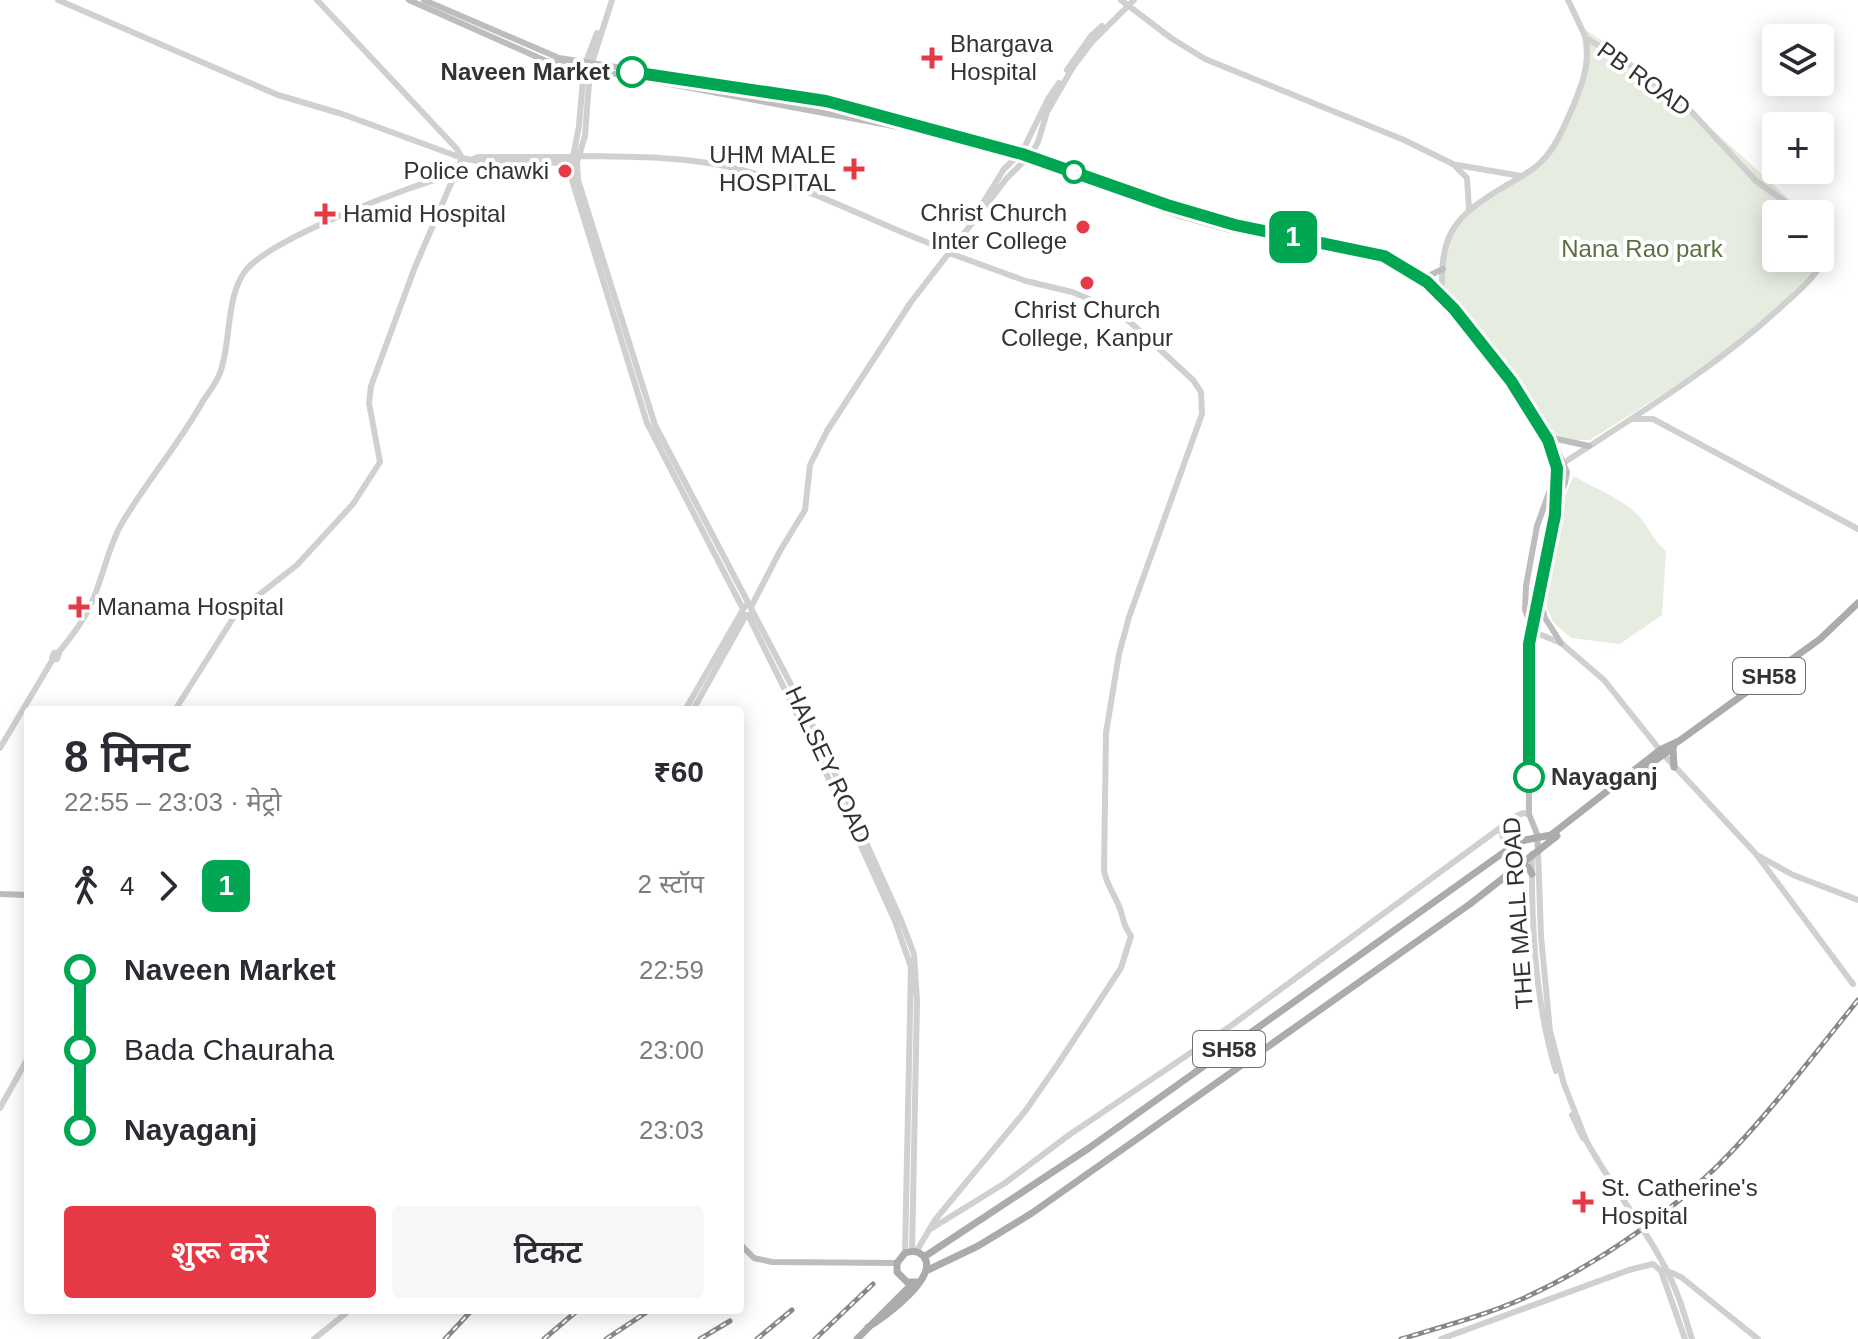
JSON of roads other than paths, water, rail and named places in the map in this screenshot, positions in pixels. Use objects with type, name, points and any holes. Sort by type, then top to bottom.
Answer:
[{"type":"main road","points":[[410,0],[513,43],[559,58],[736,86],[909,120],[1028,157],[1211,225],[1383,260],[1442,297],[1562,464]]},
{"type":"main road","points":[[424,0],[513,43]]},
{"type":"main road","points":[[1028,157],[1043,158],[1232,221],[1386,254],[1405,263],[1442,297],[1519,386],[1552,438],[1562,464]]},
{"type":"main road","points":[[1424,278],[1443,269]]},
{"type":"main road","points":[[1552,438],[1589,446]]},
{"type":"main road","name":"THE MALL ROAD","points":[[1528,618],[1537,593],[1548,522],[1567,476],[1562,464]]},
{"type":"main road","name":"THE MALL ROAD","points":[[1535,852],[1529,814],[1526,586],[1537,526],[1562,464]]},
{"type":"main road","points":[[1537,593],[1545,618],[1561,643]]},
{"type":"main road","name":"SH58","points":[[1674,746],[1820,639],[1858,603]]},
{"type":"main road","points":[[1534,835],[1551,835],[1674,746]]},
{"type":"main road","points":[[1674,746],[1674,767]]},
{"type":"main road","name":"SH58","points":[[857,1339],[928,1270],[978,1246],[1032,1213],[1470,904],[1662,753]]},
{"type":"main road","name":"SH58","points":[[924,1257],[1089,1148],[1507,850],[1534,835]]},
{"type":"main road","points":[[1520,863],[1528,867],[1532,874]]},
{"type":"main road","points":[[3,894],[24,897]]},
{"type":"main road","points":[[744,1248],[754,1258],[772,1262],[897,1263],[911,1252],[924,1257],[928,1270]]},
{"type":"main road","points":[[897,1263],[897,1272],[903,1280],[915,1283]]},
{"type":"main road","points":[[898,1298],[903,1280]]},
{"type":"main road","name":"SH58","points":[[868,1327],[882,1320],[908,1297],[915,1283]]},
{"type":"street","points":[[58,0],[278,95],[342,114],[462,158],[658,158],[737,169],[782,183],[949,252],[1026,281],[1072,292],[1099,303],[1130,322],[1198,387],[1203,404],[1175,494],[1129,617],[1119,654],[1106,733],[1104,870],[1106,882],[1120,908],[1123,925],[1131,936],[1122,965],[1026,1110],[911,1252]]},
{"type":"street","points":[[317,0],[457,149],[462,158]]},
{"type":"street","points":[[612,0],[588,65],[585,136],[575,160],[572,180],[647,423],[811,732],[897,916],[911,955],[914,1001],[911,1252]]},
{"type":"street","points":[[974,218],[1004,169],[1019,154],[1072,60],[1124,3],[1134,0]]},
{"type":"street","name":"PB ROAD","points":[[1568,0],[1586,38],[1687,107],[1756,181],[1782,200]]},
{"type":"street","points":[[693,704],[805,510],[808,476],[815,452],[911,302],[974,218],[1028,157],[1054,98],[1073,67],[1124,3]]},
{"type":"street","points":[[1124,3],[1205,59],[1454,164],[1522,176]]},
{"type":"street","points":[[1442,297],[1446,241],[1469,209],[1539,164],[1560,136],[1578,95],[1588,55],[1586,38]]},
{"type":"street","points":[[1588,55],[1604,49]]},
{"type":"street","points":[[1041,132],[1043,158]]},
{"type":"street","points":[[178,706],[237,612],[297,565],[353,504],[380,462],[369,403],[371,386],[415,267],[462,158]]},
{"type":"street","points":[[1454,164],[1467,178],[1469,209]]},
{"type":"street","points":[[26,706],[93,600],[121,525],[185,432],[221,371],[229,321],[247,269],[263,255],[293,238],[418,185],[455,174]]},
{"type":"street","points":[[1562,464],[1738,346],[1805,284],[1813,272]]},
{"type":"street","points":[[1653,405],[1653,419]]},
{"type":"street","points":[[1630,420],[1653,419],[1858,529]]},
{"type":"street","points":[[1527,629],[1561,643],[1604,680],[1674,767],[1756,854],[1853,984]]},
{"type":"street","points":[[0,748],[24,709]]},
{"type":"street","points":[[926,1232],[993,1190],[1232,1025],[1519,814],[1529,814]]},
{"type":"street","points":[[1500,828],[1507,850]]},
{"type":"street","name":"THE MALL ROAD","points":[[1535,852],[1532,874],[1540,992],[1553,1054],[1586,1140],[1602,1170],[1662,1258],[1692,1339]]},
{"type":"street","name":"THE MALL ROAD","points":[[1535,852],[1553,1054]]},
{"type":"street","points":[[1756,854],[1793,875],[1858,900]]},
{"type":"street","points":[[0,1108],[24,1065]]},
{"type":"street","points":[[1441,1339],[1646,1264],[1657,1266],[1661,1271],[1685,1339]]},
{"type":"street","points":[[1661,1271],[1670,1270],[1681,1277],[1758,1339]]},
{"type":"street","points":[[314,1339],[345,1314]]},
{"type":"railway","points":[[1401,1339],[1522,1299],[1579,1270],[1662,1214],[1734,1149],[1858,1000]]},
{"type":"railway","points":[[815,1339],[873,1284]]},
{"type":"railway","points":[[757,1339],[792,1310]]},
{"type":"railway","points":[[445,1339],[468,1314]]},
{"type":"railway","points":[[544,1339],[573,1314]]},
{"type":"railway","points":[[606,1339],[644,1314]]},
{"type":"railway","points":[[700,1339],[730,1321]]},
{"type":"metro line","name":"1","points":[[632,72],[826,101],[1022,154],[1167,205],[1235,225],[1384,256],[1427,282],[1454,309],[1511,381],[1548,440],[1557,468],[1555,515],[1529,644],[1529,777]]},
{"type":"place","name":"Bhargava Hospital","points":[[932,58]]},
{"type":"place","name":"Naveen Market","points":[[632,72]]},
{"type":"place","name":"UHM MALE HOSPITAL","points":[[854,169]]},
{"type":"place","name":"Police chawki","points":[[565,171]]},
{"type":"place","name":"Hamid Hospital","points":[[325,214]]},
{"type":"place","name":"Christ Church Inter College","points":[[1083,227]]},
{"type":"place","name":"Christ Church College, Kanpur","points":[[1087,283]]},
{"type":"place","name":"Manama Hospital","points":[[79,607]]},
{"type":"place","name":"Nayaganj","points":[[1529,777]]},
{"type":"place","name":"St. Catherine's Hospital","points":[[1583,1202]]},
{"type":"park label","name":"Nana Rao park","points":[[1642,249]]}]
